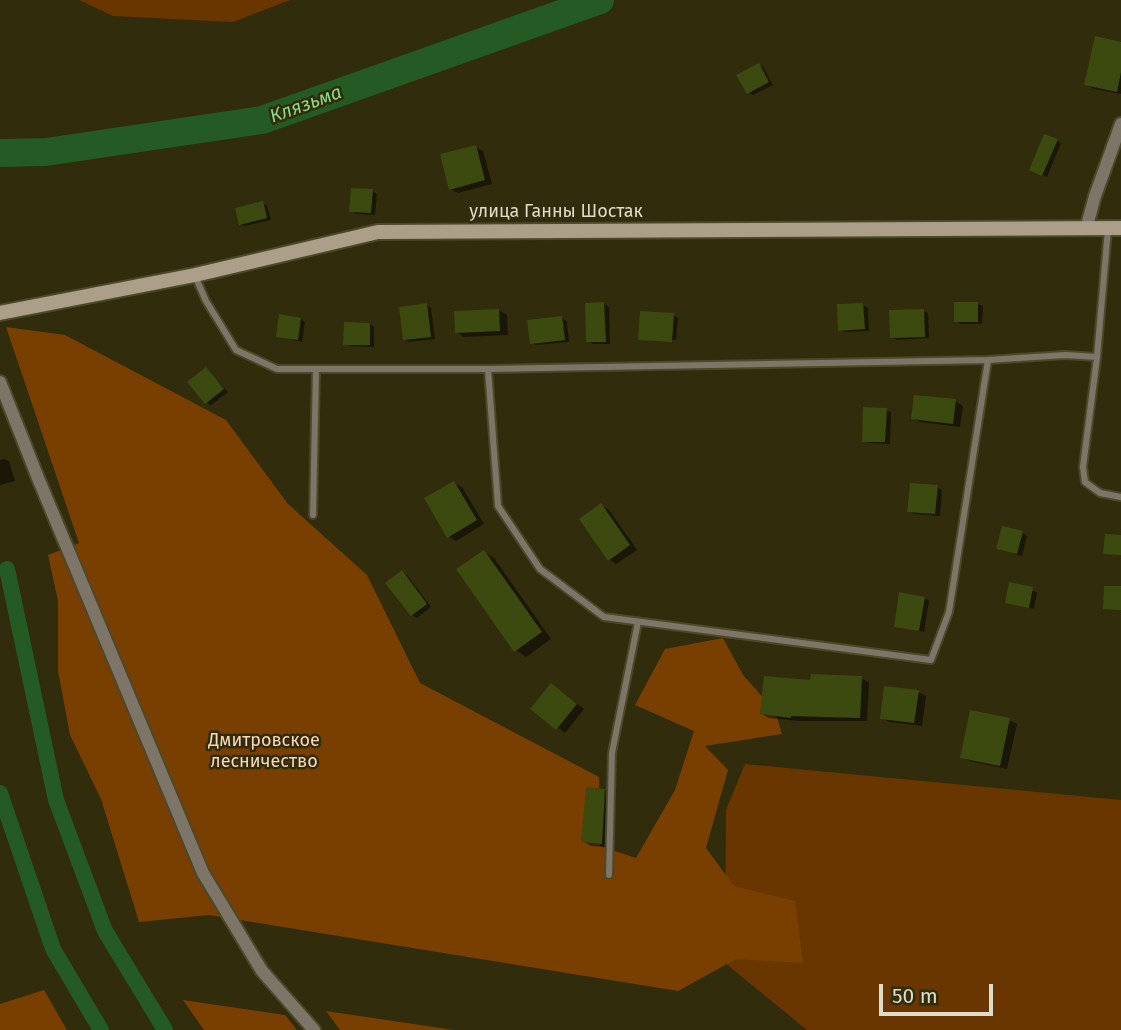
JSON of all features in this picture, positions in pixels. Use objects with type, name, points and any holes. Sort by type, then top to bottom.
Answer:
[{"type":"main road","name":"улица Ганны Шостак","points":[[0,313],[195,275],[378,232],[1115,228]]},
{"type":"street","points":[[1086,229],[1121,124]]},
{"type":"street","points":[[0,382],[202,873],[262,971],[314,1030]]},
{"type":"lane","points":[[1115,228],[1083,467],[1085,482],[1100,493],[1121,497]]},
{"type":"lane","points":[[195,275],[206,301],[236,350],[278,369],[488,369],[988,360],[1065,355],[1097,357]]},
{"type":"lane","points":[[488,369],[498,506],[540,569],[604,617],[931,660],[949,612],[988,360]]},
{"type":"lane","points":[[313,515],[316,369]]},
{"type":"lane","points":[[609,875],[612,753],[638,622]]},
{"type":"shaded area","points":[[79,0],[290,0],[233,22],[113,16]]},
{"type":"shaded area","points":[[745,764],[1121,800],[1121,1030],[807,1030],[725,963],[726,810]]},
{"type":"green space","name":"Дмитровское лесничество","points":[[6,327],[65,335],[226,420],[288,504],[367,575],[420,683],[599,777],[600,846],[636,858],[675,790],[694,731],[635,705],[665,649],[723,638],[743,675],[775,711],[782,734],[705,746],[728,770],[706,848],[734,886],[795,901],[803,963],[736,959],[678,991],[209,915],[139,922],[101,799],[70,735],[58,671],[58,601],[48,555],[79,543]]},
{"type":"green space","points":[[44,990],[67,1030],[0,1030],[0,1004]]},
{"type":"green space","points":[[183,1000],[285,1015],[297,1030],[204,1030]]},
{"type":"green space","points":[[326,1011],[454,1030],[340,1030]]},
{"type":"building","points":[[1095,36],[1121,42],[1121,72],[1117,92],[1084,85]]},
{"type":"building","points":[[759,63],[769,82],[747,94],[736,75]]},
{"type":"building","points":[[1044,134],[1058,139],[1042,176],[1029,170]]},
{"type":"building","points":[[476,145],[485,180],[449,190],[440,154]]},
{"type":"building","points":[[351,188],[373,189],[371,213],[349,212]]},
{"type":"building","points":[[263,201],[267,218],[239,225],[235,208]]},
{"type":"building","points":[[604,302],[606,342],[586,342],[585,303]]},
{"type":"building","points":[[954,302],[978,302],[978,322],[954,322]]},
{"type":"building","points":[[427,303],[431,337],[403,340],[399,307]]},
{"type":"building","points":[[863,303],[865,329],[838,331],[837,304]]},
{"type":"building","points":[[499,309],[500,331],[455,333],[454,311]]},
{"type":"building","points":[[924,309],[925,337],[890,338],[889,310]]},
{"type":"building","points":[[640,311],[674,313],[672,342],[638,340]]},
{"type":"building","points":[[279,314],[301,318],[298,340],[276,337]]},
{"type":"building","points":[[562,316],[565,340],[530,344],[527,320]]},
{"type":"building","points":[[344,322],[370,323],[370,345],[343,345]]},
{"type":"building","points":[[206,367],[224,389],[205,404],[187,382]]},
{"type":"building","points":[[914,395],[956,399],[953,424],[911,419]]},
{"type":"building","points":[[863,407],[887,408],[885,442],[862,442]]},
{"type":"building","points":[[454,481],[477,520],[447,538],[424,498]]},
{"type":"building","points":[[910,483],[938,485],[935,514],[907,512]]},
{"type":"building","points":[[601,503],[630,545],[608,561],[579,519]]},
{"type":"building","points":[[1002,526],[1023,531],[1017,554],[996,549]]},
{"type":"building","points":[[1105,534],[1121,535],[1121,555],[1103,554]]},
{"type":"building","points":[[484,550],[542,632],[514,652],[456,569]]},
{"type":"building","points":[[402,570],[427,604],[411,616],[385,583]]},
{"type":"building","points":[[1009,582],[1033,587],[1029,608],[1005,603]]},
{"type":"building","points":[[1104,586],[1121,586],[1121,610],[1103,609]]},
{"type":"building","points":[[899,592],[925,597],[919,631],[894,627]]},
{"type":"building","points":[[811,674],[862,676],[860,718],[791,718],[760,714],[764,676],[810,680]]},
{"type":"building","points":[[551,683],[577,704],[556,730],[530,709]]},
{"type":"building","points":[[884,686],[919,690],[914,723],[880,719]]},
{"type":"building","points":[[970,710],[1010,718],[1000,766],[960,758]]},
{"type":"building","points":[[586,787],[605,789],[602,844],[581,842]]},
{"type":"waterway","name":"Клязьма","points":[[0,153],[46,152],[262,120],[600,0]]},
{"type":"waterway","points":[[7,569],[56,800],[105,931],[165,1030]]},
{"type":"waterway","points":[[0,793],[53,949],[101,1030]]}]
